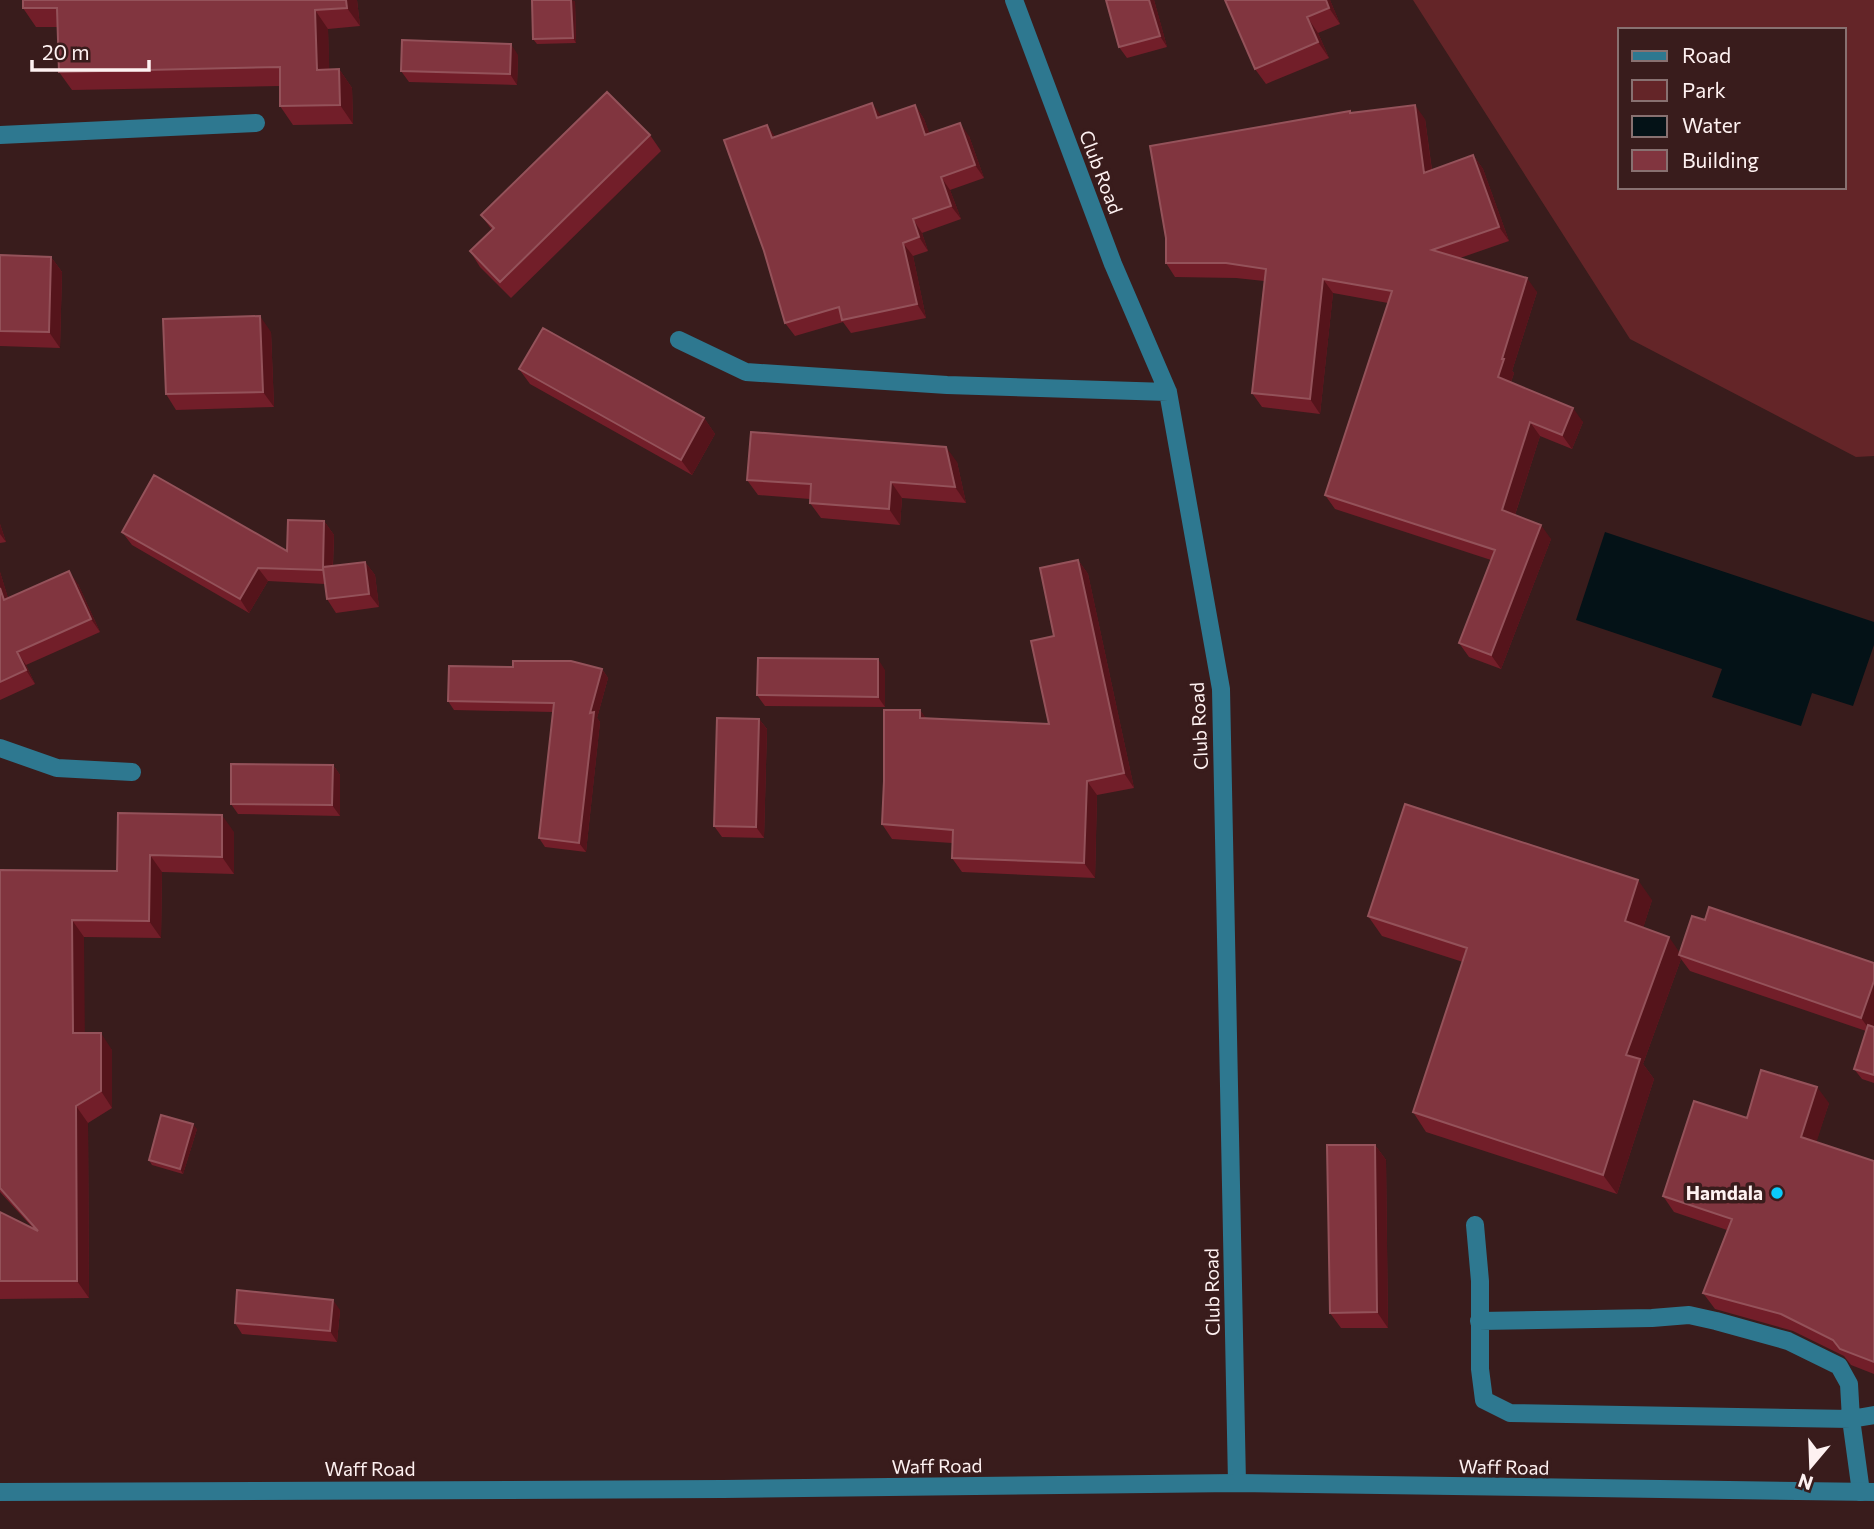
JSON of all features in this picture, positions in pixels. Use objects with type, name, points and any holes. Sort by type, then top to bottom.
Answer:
[{"type":"street","name":"Club Road","points":[[1014,0],[1113,264],[1167,392],[1221,689],[1237,1483]]},
{"type":"street","points":[[0,135],[256,123]]},
{"type":"street","points":[[679,340],[746,372],[947,385],[1167,392]]},
{"type":"street","points":[[0,748],[57,768],[132,772]]},
{"type":"street","points":[[1475,1225],[1480,1281],[1480,1369],[1484,1400],[1510,1413],[1851,1419],[1874,1415]]},
{"type":"street","points":[[1479,1321],[1689,1315],[1788,1341],[1839,1366],[1849,1384],[1851,1419],[1867,1492]]},
{"type":"street","name":"Waff Road","points":[[0,1492],[709,1489],[1237,1483],[1867,1492]]},
{"type":"green space","points":[[1413,0],[1874,0],[1874,456],[1856,457],[1630,339]]},
{"type":"water","points":[[1605,532],[1874,622],[1874,645],[1853,706],[1812,693],[1801,726],[1712,697],[1722,669],[1576,620]]},
{"type":"building","points":[[23,0],[346,0],[347,8],[315,10],[317,70],[339,69],[340,105],[280,106],[280,67],[59,72],[57,8],[23,8]]},
{"type":"building","points":[[532,0],[571,0],[573,38],[533,39]]},
{"type":"building","points":[[1106,0],[1149,0],[1160,36],[1119,47]]},
{"type":"building","points":[[1225,0],[1326,0],[1329,8],[1307,17],[1318,42],[1255,69]]},
{"type":"building","points":[[402,40],[511,44],[510,74],[401,71]]},
{"type":"building","points":[[607,92],[650,135],[500,282],[470,251],[494,228],[481,215]]},
{"type":"building","points":[[872,103],[877,118],[915,105],[925,135],[960,123],[975,165],[941,177],[951,206],[913,219],[919,237],[903,243],[917,304],[842,320],[839,307],[785,323],[764,251],[724,140],[767,125],[772,138]]},
{"type":"building","points":[[1415,105],[1424,173],[1473,155],[1499,227],[1432,250],[1527,278],[1498,377],[1573,408],[1562,435],[1530,422],[1502,510],[1541,525],[1491,655],[1459,643],[1495,550],[1325,495],[1392,291],[1323,279],[1310,399],[1252,393],[1266,269],[1226,263],[1166,263],[1166,238],[1150,146],[1350,111]]},
{"type":"building","points":[[0,255],[51,257],[49,332],[0,331]]},
{"type":"building","points":[[260,316],[263,392],[166,394],[163,319]]},
{"type":"building","points":[[543,328],[704,418],[681,460],[519,369]]},
{"type":"building","points":[[751,432],[946,447],[955,487],[891,482],[889,509],[810,503],[811,484],[747,480]]},
{"type":"building","points":[[154,475],[287,551],[288,520],[324,521],[323,567],[365,562],[369,594],[327,599],[323,568],[258,568],[240,599],[122,532]]},
{"type":"building","points":[[1078,560],[1124,773],[1087,781],[1084,863],[952,858],[953,830],[882,824],[884,710],[920,710],[920,718],[1049,724],[1031,641],[1054,636],[1040,568]]},
{"type":"building","points":[[69,571],[91,619],[17,652],[26,670],[0,682],[0,588],[4,600]]},
{"type":"building","points":[[758,658],[878,659],[878,697],[757,695]]},
{"type":"building","points":[[513,661],[571,661],[602,669],[590,713],[594,712],[579,843],[539,838],[554,703],[448,701],[449,666],[513,667]]},
{"type":"building","points":[[717,718],[759,719],[756,827],[714,826]]},
{"type":"building","points":[[231,764],[333,765],[332,805],[231,804]]},
{"type":"building","points":[[1405,804],[1638,880],[1625,921],[1669,937],[1626,1055],[1640,1059],[1603,1175],[1413,1112],[1467,948],[1368,916]]},
{"type":"building","points":[[118,813],[222,815],[222,857],[150,855],[149,921],[72,920],[73,1033],[101,1033],[101,1091],[76,1106],[77,1281],[0,1281],[0,1212],[38,1231],[0,1188],[0,870],[117,871]]},
{"type":"building","points":[[1709,907],[1874,963],[1874,981],[1861,1018],[1679,955],[1692,916],[1705,920]]},
{"type":"building","points":[[1868,1025],[1874,1027],[1874,1075],[1854,1069]]},
{"type":"building","points":[[1761,1070],[1817,1087],[1801,1137],[1874,1161],[1874,1362],[1840,1349],[1833,1340],[1781,1314],[1703,1293],[1732,1219],[1663,1196],[1694,1101],[1747,1118]]},
{"type":"building","points":[[161,1115],[193,1124],[180,1169],[149,1160]]},
{"type":"building","points":[[1327,1145],[1375,1145],[1377,1312],[1330,1313]]},
{"type":"building","points":[[237,1290],[333,1300],[330,1331],[235,1323]]},
{"type":"place","name":"Hamdala","points":[[1777,1193]]}]
